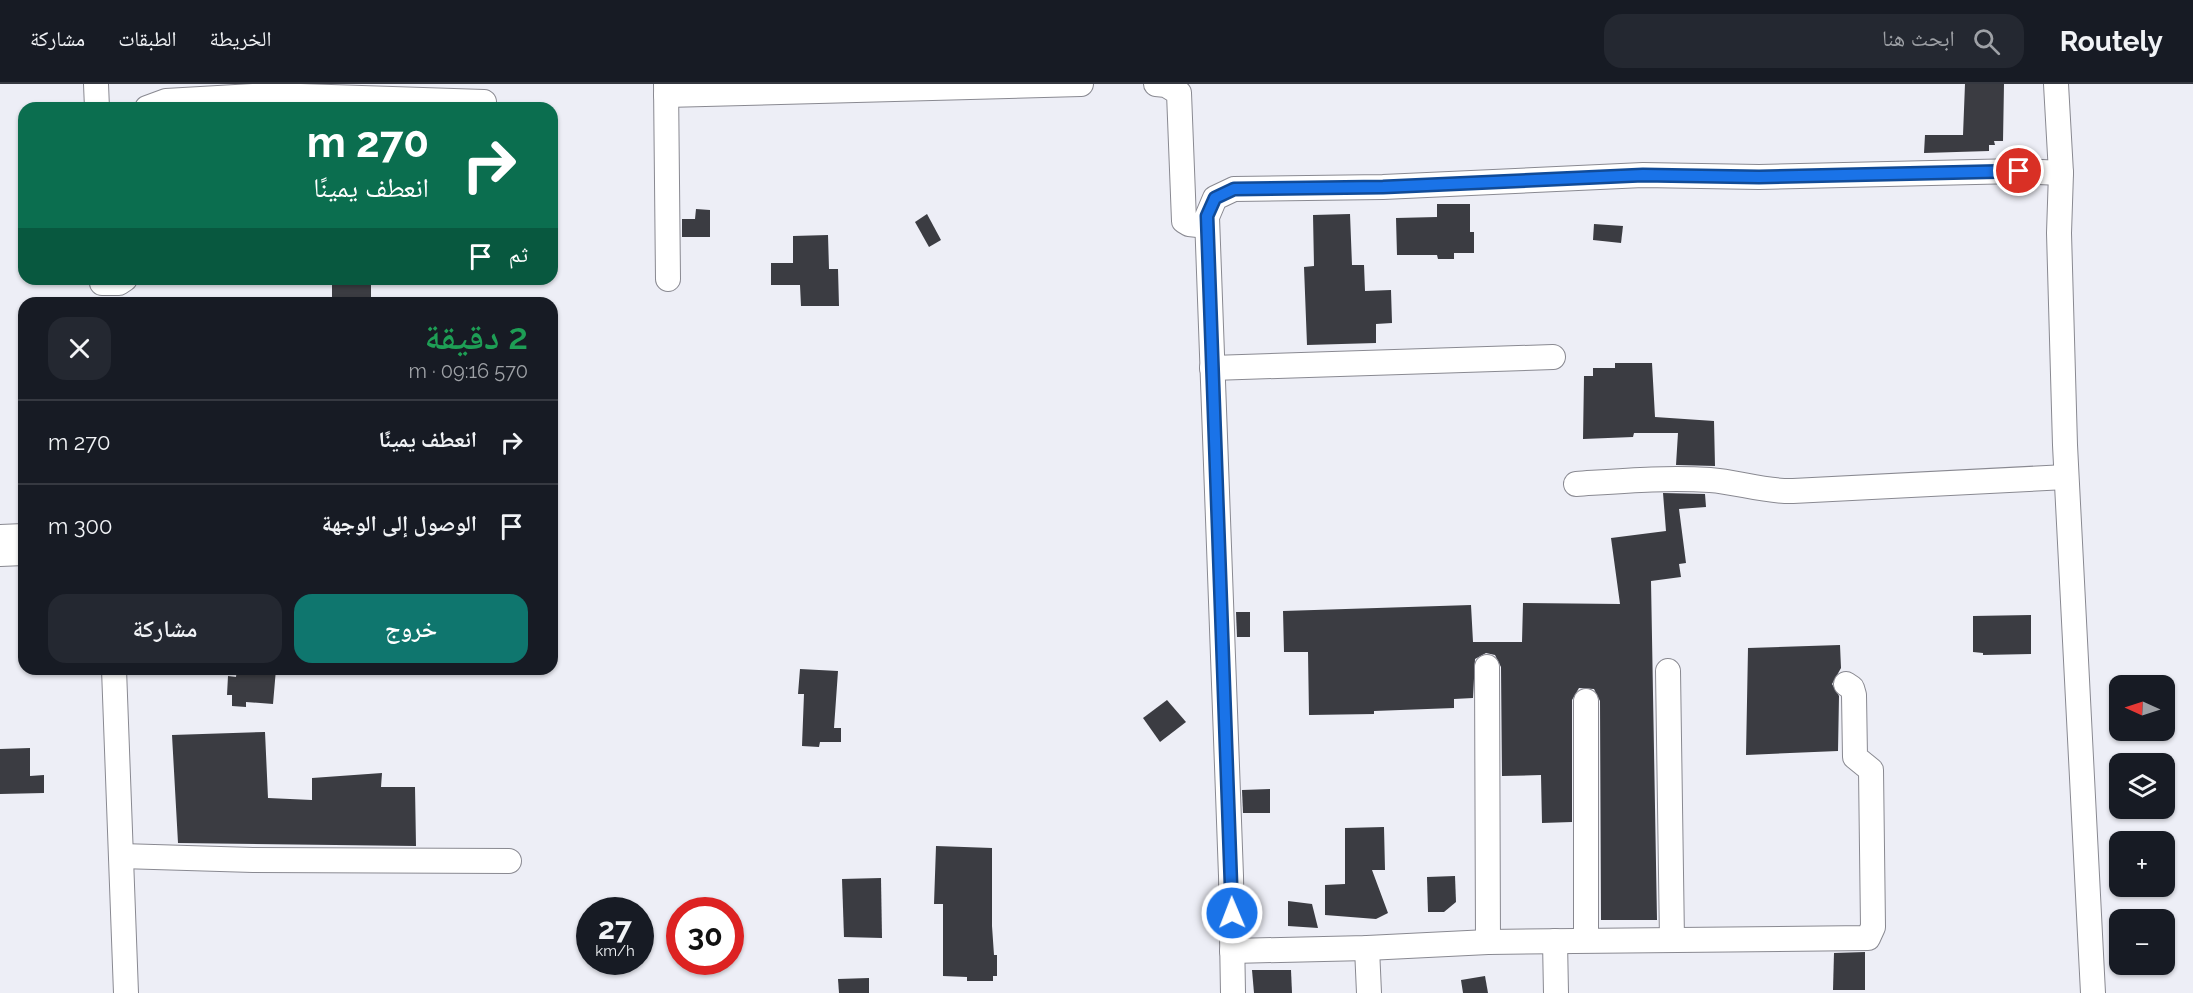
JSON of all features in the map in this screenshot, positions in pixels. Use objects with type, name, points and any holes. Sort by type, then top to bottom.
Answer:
[{"type":"street","points":[[96,84],[97,102]]},
{"type":"street","points":[[668,279],[666,89],[1081,84]]},
{"type":"street","points":[[1156,84],[1179,93],[1184,221],[1189,224],[1207,226]]},
{"type":"street","points":[[2056,84],[2061,173],[2059,233],[2066,477],[2093,993]]},
{"type":"street","points":[[161,102],[270,95],[484,102]]},
{"type":"street","points":[[1233,993],[1207,226],[1207,216],[1215,198],[1234,189],[1383,187],[1643,175],[1759,177],[2019,171],[2061,173]]},
{"type":"street","points":[[1212,368],[1553,357]]},
{"type":"street","points":[[1576,484],[1659,479],[1713,480],[1782,491],[2066,477]]},
{"type":"street","points":[[0,537],[18,536]]},
{"type":"street","points":[[0,554],[18,553]]},
{"type":"street","points":[[1487,668],[1488,942]]},
{"type":"street","points":[[1668,671],[1672,940]]},
{"type":"street","points":[[114,675],[126,993]]},
{"type":"street","points":[[1232,951],[1555,940],[1870,936],[1873,916],[1871,770],[1855,757],[1854,695],[1852,688],[1846,684]]},
{"type":"street","points":[[1586,701],[1586,940]]},
{"type":"street","points":[[121,856],[253,860],[509,861]]},
{"type":"street","points":[[1555,940],[1556,993]]},
{"type":"street","points":[[1367,948],[1369,993]]},
{"type":"building","points":[[1965,84],[2004,84],[2003,141],[1994,141],[1995,145],[1989,145],[1989,151],[1924,153],[1925,135],[1963,135]]},
{"type":"building","points":[[1437,204],[1470,204],[1470,232],[1474,232],[1474,253],[1454,253],[1454,259],[1438,259],[1437,255],[1397,255],[1396,218],[1437,217]]},
{"type":"building","points":[[696,209],[710,210],[710,237],[682,237],[682,219],[695,219]]},
{"type":"building","points":[[927,214],[941,240],[929,247],[915,222]]},
{"type":"building","points":[[1350,214],[1352,265],[1364,265],[1365,291],[1391,290],[1392,323],[1376,324],[1376,343],[1307,345],[1304,267],[1314,266],[1313,215]]},
{"type":"building","points":[[1594,224],[1623,226],[1621,243],[1593,240]]},
{"type":"building","points":[[828,235],[829,269],[838,269],[839,306],[801,306],[800,285],[771,285],[771,263],[793,263],[793,236]]},
{"type":"building","points":[[332,285],[371,285],[371,297],[332,297]]},
{"type":"building","points":[[1615,363],[1652,363],[1655,417],[1714,421],[1715,466],[1676,465],[1678,433],[1634,433],[1633,437],[1583,439],[1584,376],[1593,376],[1593,368],[1615,368]]},
{"type":"building","points":[[1663,493],[1705,494],[1706,507],[1679,509],[1686,563],[1679,564],[1681,577],[1651,581],[1657,920],[1601,920],[1600,701],[1594,689],[1579,688],[1572,700],[1572,822],[1542,823],[1541,775],[1502,776],[1501,667],[1495,655],[1486,653],[1475,659],[1473,698],[1454,699],[1454,708],[1374,711],[1374,714],[1309,715],[1308,652],[1284,652],[1283,611],[1471,605],[1473,642],[1522,642],[1523,603],[1620,604],[1611,538],[1666,531]]},
{"type":"building","points":[[1236,612],[1250,612],[1250,637],[1237,637]]},
{"type":"building","points":[[2031,615],[2031,654],[1983,655],[1983,653],[1973,652],[1973,616]]},
{"type":"building","points":[[1840,645],[1841,668],[1832,684],[1839,696],[1838,751],[1746,755],[1748,648]]},
{"type":"building","points":[[800,669],[838,671],[834,728],[841,728],[841,742],[820,742],[819,747],[802,746],[804,694],[798,694]]},
{"type":"building","points":[[236,675],[275,675],[273,704],[246,702],[246,707],[232,706],[232,695],[227,695],[228,676],[236,677]]},
{"type":"building","points":[[1167,700],[1186,722],[1160,742],[1143,718]]},
{"type":"building","points":[[265,732],[268,798],[312,800],[312,778],[382,773],[381,787],[415,787],[416,846],[178,843],[172,735]]},
{"type":"building","points":[[30,748],[30,776],[44,775],[44,793],[0,794],[0,749]]},
{"type":"building","points":[[1270,789],[1270,813],[1243,813],[1242,790]]},
{"type":"building","points":[[1384,827],[1385,870],[1372,870],[1388,913],[1376,919],[1325,915],[1325,885],[1345,884],[1345,828]]},
{"type":"building","points":[[936,846],[992,848],[992,926],[994,955],[997,955],[997,976],[993,976],[993,981],[967,981],[967,977],[943,976],[943,904],[934,904]]},
{"type":"building","points":[[1455,876],[1456,902],[1444,912],[1428,912],[1427,877]]},
{"type":"building","points":[[881,878],[882,938],[844,937],[842,879]]},
{"type":"building","points":[[1288,901],[1312,904],[1318,928],[1288,926]]},
{"type":"building","points":[[1865,952],[1865,990],[1833,990],[1834,953]]},
{"type":"building","points":[[1252,970],[1291,970],[1292,993],[1254,993]]},
{"type":"building","points":[[1485,976],[1488,993],[1463,993],[1461,980]]},
{"type":"building","points":[[869,978],[869,993],[839,993],[838,979]]},
{"type":"route","points":[[1232,913],[1207,216],[1209,207],[1215,198],[1221,193],[1234,189],[1383,187],[1643,175],[1759,177],[2019,171]]}]
